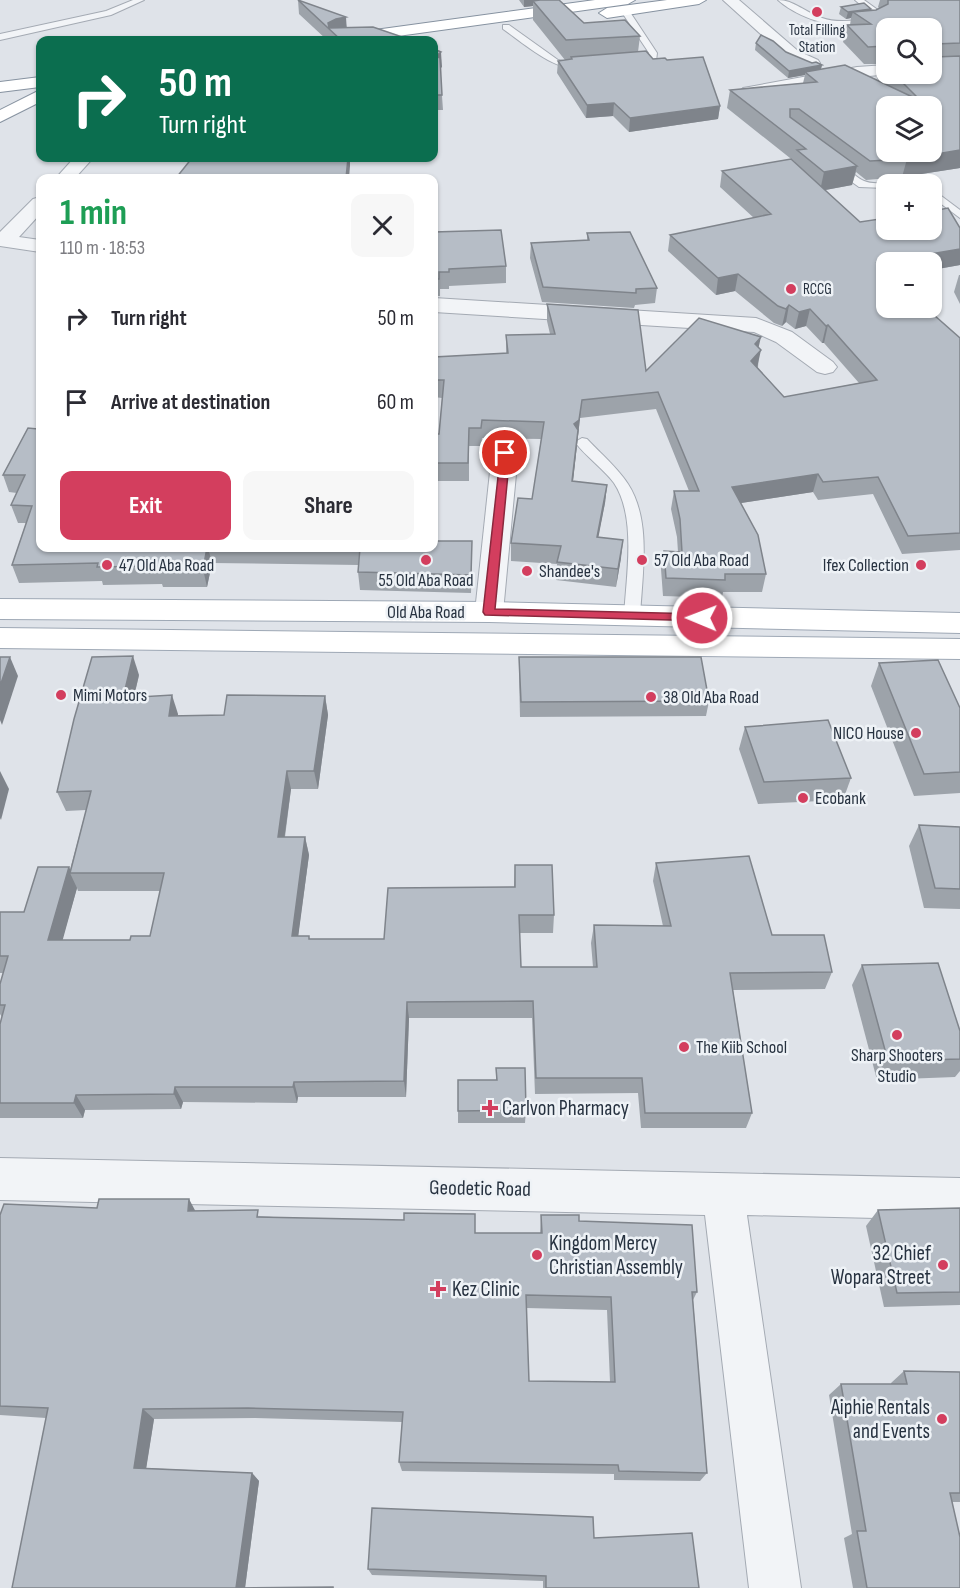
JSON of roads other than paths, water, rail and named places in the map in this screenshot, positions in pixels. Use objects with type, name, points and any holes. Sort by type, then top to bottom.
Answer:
[{"type":"main road","points":[[371,36],[627,5],[699,0]]},
{"type":"main road","points":[[438,37],[627,5]]},
{"type":"main road","points":[[0,87],[36,82]]},
{"type":"main road","points":[[0,100],[36,95]]},
{"type":"main road","points":[[0,117],[36,96]]},
{"type":"main road","name":"Old Aba Road","points":[[0,609],[489,612],[960,623]]},
{"type":"main road","name":"Old Aba Road","points":[[0,638],[960,649]]},
{"type":"street","points":[[730,0],[792,54],[812,63]]},
{"type":"street","points":[[736,94],[857,72],[876,71]]},
{"type":"street","points":[[68,174],[80,162]]},
{"type":"street","points":[[2,240],[36,207]]},
{"type":"street","points":[[2,240],[36,245]]},
{"type":"street","points":[[438,304],[756,325],[801,349],[825,367]]},
{"type":"street","points":[[489,612],[505,453]]},
{"type":"street","name":"Geodetic Road","points":[[0,1179],[960,1199]]},
{"type":"street","points":[[723,1193],[775,1588]]},
{"type":"lane","points":[[0,37],[108,13],[140,0]]},
{"type":"lane","points":[[782,0],[809,17],[827,24],[879,19],[879,15],[859,0]]},
{"type":"lane","points":[[621,62],[653,59],[653,53],[627,5]]},
{"type":"lane","points":[[506,27],[556,62],[563,65],[586,64]]},
{"type":"lane","points":[[827,158],[863,185],[876,185]]},
{"type":"lane","points":[[942,200],[960,215]]},
{"type":"lane","points":[[582,442],[622,485],[628,497],[634,535],[632,616]]},
{"type":"place","name":"Total Filling Station","points":[[817,12]]},
{"type":"place","name":"RCCG","points":[[791,289]]},
{"type":"place","name":"55 Old Aba Road","points":[[426,560]]},
{"type":"place","name":"57 Old Aba Road","points":[[642,560]]},
{"type":"place","name":"47 Old Aba Road","points":[[107,565]]},
{"type":"place","name":"Ifex Collection","points":[[921,565]]},
{"type":"place","name":"Shandee's","points":[[527,571]]},
{"type":"place","name":"Mimi Motors","points":[[61,695]]},
{"type":"place","name":"38 Old Aba Road","points":[[651,697]]},
{"type":"place","name":"NICO House","points":[[916,733]]},
{"type":"place","name":"Ecobank","points":[[803,798]]},
{"type":"place","name":"Sharp Shooters Studio","points":[[897,1035]]},
{"type":"place","name":"The Kiib School","points":[[684,1047]]},
{"type":"place","name":"Carlvon Pharmacy","points":[[490,1108]]},
{"type":"place","name":"Kingdom Mercy Christian Assembly","points":[[537,1255]]},
{"type":"place","name":"32 Chief Wopara Street","points":[[943,1265]]},
{"type":"place","name":"Kez Clinic","points":[[438,1289]]},
{"type":"place","name":"Aiphie Rentals and Events","points":[[942,1419]]}]
